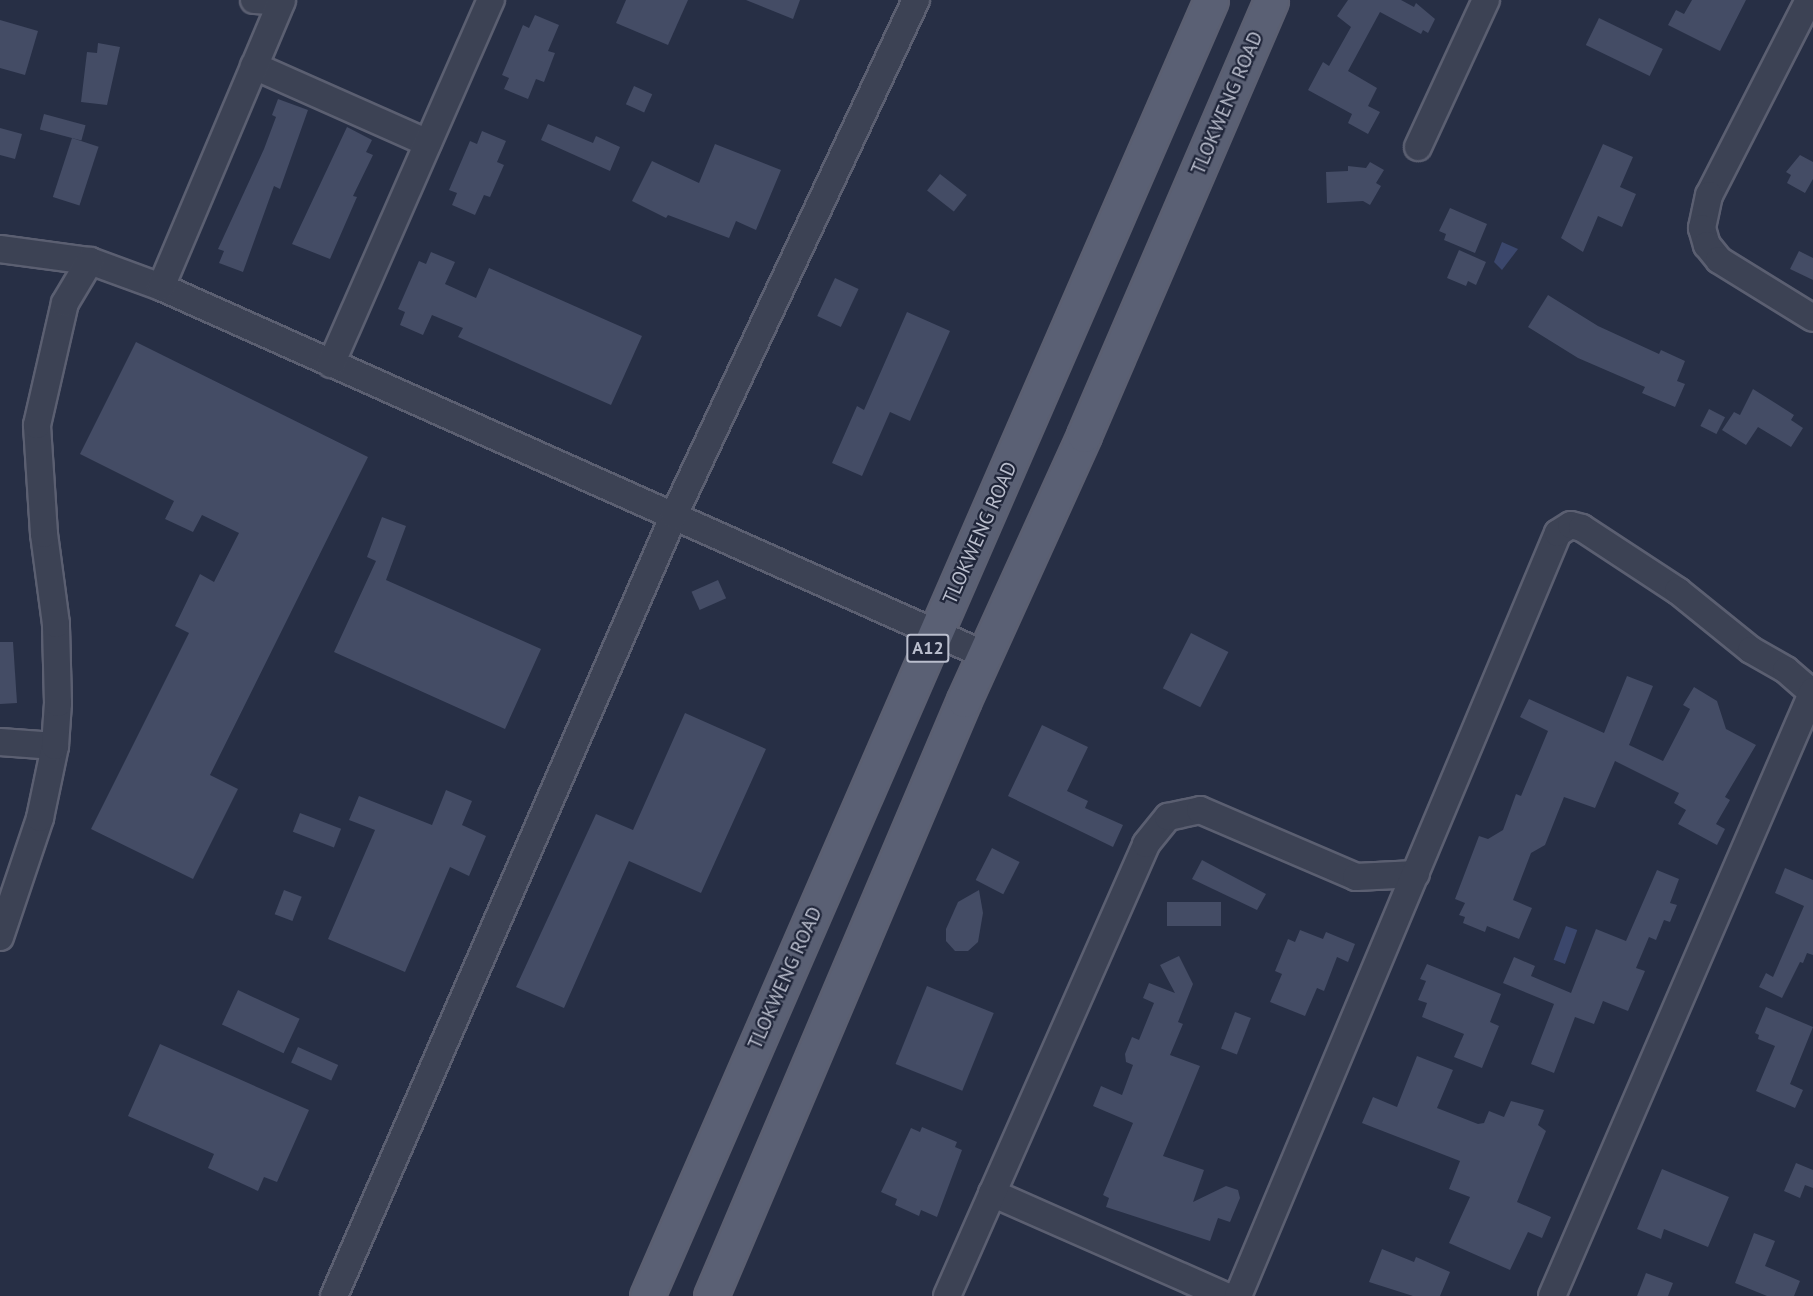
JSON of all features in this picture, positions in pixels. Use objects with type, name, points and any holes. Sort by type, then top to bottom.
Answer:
[{"type":"main road","name":"TLOKWENG ROAD","points":[[647,1296],[1211,0]]},
{"type":"main road","name":"TLOKWENG ROAD","points":[[711,1296],[985,655],[1271,0]]},
{"type":"street","points":[[161,287],[282,1],[254,0]]},
{"type":"street","points":[[331,364],[491,0]]},
{"type":"street","points":[[334,1296],[674,516],[916,0]]},
{"type":"street","points":[[1418,147],[1486,0]]},
{"type":"street","points":[[1809,0],[1709,195],[1702,228],[1707,245],[1719,260],[1813,318]]},
{"type":"street","points":[[254,66],[428,143]]},
{"type":"street","points":[[0,249],[90,261],[161,287],[985,655]]},
{"type":"street","points":[[0,937],[40,818],[55,746],[56,624],[44,534],[37,425],[65,303],[90,261]]},
{"type":"street","points":[[1238,1296],[1552,545],[1558,533],[1570,525],[1582,528],[1643,567],[1812,691],[1552,1296]]},
{"type":"street","points":[[0,742],[55,746]]},
{"type":"street","points":[[947,1296],[1146,844],[1168,818],[1200,810],[1356,877],[1416,874]]},
{"type":"street","points":[[724,1296],[802,1102],[812,1063]]},
{"type":"street","points":[[992,1193],[1226,1296]]},
{"type":"water","points":[[1502,242],[1518,249],[1502,270],[1494,262]]},
{"type":"water","points":[[1566,926],[1577,930],[1565,964],[1554,960]]},
{"type":"building","points":[[626,0],[688,0],[668,45],[616,23]]},
{"type":"building","points":[[746,0],[800,0],[793,19]]},
{"type":"building","points":[[1348,0],[1401,0],[1414,7],[1416,3],[1435,19],[1428,33],[1423,30],[1421,34],[1380,12],[1348,71],[1377,88],[1368,106],[1380,112],[1368,134],[1348,123],[1352,114],[1308,90],[1323,62],[1329,66],[1351,27],[1337,16]]},
{"type":"building","points":[[1692,0],[1746,0],[1720,51],[1668,25],[1676,10],[1684,14]]},
{"type":"building","points":[[535,15],[559,25],[548,51],[555,53],[544,82],[536,79],[528,99],[504,89],[509,78],[502,75],[523,25],[529,28]]},
{"type":"building","points":[[1599,18],[1663,49],[1650,76],[1586,45]]},
{"type":"building","points":[[0,20],[38,31],[25,75],[0,68]]},
{"type":"building","points":[[98,43],[120,47],[107,105],[81,102],[87,52],[97,53]]},
{"type":"building","points":[[634,86],[652,94],[644,112],[626,104]]},
{"type":"building","points":[[278,99],[308,110],[280,189],[274,186],[243,272],[219,263],[224,251],[218,249],[264,149],[276,117],[272,115]]},
{"type":"building","points":[[44,114],[86,125],[81,141],[40,129]]},
{"type":"building","points":[[548,124],[593,143],[596,136],[620,147],[610,171],[541,140]]},
{"type":"building","points":[[347,127],[372,140],[366,152],[373,155],[353,196],[357,197],[330,259],[292,244]]},
{"type":"building","points":[[0,128],[22,134],[15,159],[0,155]]},
{"type":"building","points":[[482,131],[506,141],[497,162],[504,165],[490,197],[484,195],[475,215],[452,205],[457,193],[449,190],[470,141],[477,144]]},
{"type":"building","points":[[72,138],[99,147],[79,206],[53,197]]},
{"type":"building","points":[[715,144],[781,170],[756,230],[736,221],[729,238],[668,215],[666,218],[632,201],[652,161],[699,183]]},
{"type":"building","points":[[1603,144],[1633,157],[1620,187],[1636,194],[1622,227],[1598,216],[1583,252],[1561,238]]},
{"type":"building","points":[[1800,155],[1813,162],[1813,179],[1805,193],[1787,183],[1791,175],[1786,172]]},
{"type":"building","points":[[1370,162],[1384,170],[1376,183],[1381,186],[1370,205],[1363,201],[1327,203],[1326,172],[1348,171],[1348,166],[1366,168]]},
{"type":"building","points":[[940,174],[967,195],[954,211],[927,191]]},
{"type":"building","points":[[1450,208],[1487,224],[1475,253],[1444,240],[1446,234],[1439,231]]},
{"type":"building","points":[[1459,250],[1486,262],[1476,285],[1468,281],[1466,286],[1447,278]]},
{"type":"building","points":[[1799,251],[1813,258],[1813,280],[1790,269]]},
{"type":"building","points":[[431,252],[455,262],[445,284],[476,298],[489,268],[642,336],[611,405],[458,337],[463,328],[432,315],[423,335],[400,325],[405,312],[398,309],[419,261],[426,264]]},
{"type":"building","points":[[835,278],[859,289],[841,327],[817,316]]},
{"type":"building","points":[[1548,295],[1598,326],[1659,354],[1661,350],[1685,361],[1677,381],[1685,384],[1675,407],[1642,393],[1645,387],[1578,358],[1528,327]]},
{"type":"building","points":[[907,312],[950,331],[910,421],[890,412],[862,476],[832,463],[857,406],[864,410]]},
{"type":"building","points":[[136,342],[368,457],[210,775],[238,789],[193,879],[91,829],[189,633],[175,626],[200,574],[214,582],[239,533],[202,515],[193,532],[165,519],[174,501],[80,454]]},
{"type":"building","points":[[1753,389],[1794,415],[1791,420],[1803,428],[1791,447],[1758,427],[1746,445],[1722,430],[1734,412],[1740,415]]},
{"type":"building","points":[[1709,409],[1725,417],[1716,434],[1700,426]]},
{"type":"building","points":[[382,517],[406,526],[386,580],[541,649],[505,729],[334,652],[376,561],[367,557]]},
{"type":"building","points":[[718,580],[726,598],[700,610],[692,592]]},
{"type":"building","points":[[1191,633],[1228,652],[1200,707],[1163,688]]},
{"type":"building","points":[[0,642],[13,642],[17,703],[0,704]]},
{"type":"building","points":[[1627,676],[1653,686],[1629,745],[1663,761],[1690,709],[1683,705],[1694,687],[1717,701],[1726,729],[1756,745],[1725,797],[1730,800],[1716,824],[1725,829],[1717,845],[1678,824],[1686,810],[1674,803],[1679,793],[1615,761],[1595,808],[1564,797],[1545,845],[1531,853],[1513,900],[1532,908],[1519,939],[1487,926],[1485,932],[1463,923],[1465,917],[1459,915],[1465,903],[1455,899],[1479,836],[1488,839],[1503,830],[1516,794],[1521,796],[1548,731],[1520,717],[1529,699],[1604,733]]},
{"type":"building","points":[[685,713],[766,749],[701,893],[629,861],[564,1008],[516,987],[596,814],[633,830]]},
{"type":"building","points":[[1042,725],[1088,747],[1067,791],[1088,801],[1085,808],[1123,825],[1113,847],[1008,796]]},
{"type":"building","points":[[446,790],[472,801],[462,825],[486,836],[469,876],[450,867],[405,972],[328,939],[375,830],[349,820],[359,796],[432,825]]},
{"type":"building","points":[[300,813],[341,829],[334,847],[293,832]]},
{"type":"building","points":[[992,848],[1020,862],[1003,894],[976,880]]},
{"type":"building","points":[[1202,860],[1266,894],[1257,910],[1192,879]]},
{"type":"building","points":[[1785,868],[1813,880],[1813,955],[1807,953],[1803,963],[1800,962],[1782,998],[1759,987],[1766,973],[1773,977],[1804,906],[1775,893]]},
{"type":"building","points":[[1657,870],[1679,879],[1670,903],[1677,905],[1670,922],[1664,920],[1656,940],[1649,937],[1636,968],[1645,971],[1628,1011],[1603,1001],[1594,1024],[1575,1017],[1554,1073],[1531,1064],[1554,1004],[1503,983],[1514,957],[1535,966],[1531,976],[1571,993],[1596,929],[1626,941]]},
{"type":"building","points":[[284,890],[302,897],[292,921],[275,914]]},
{"type":"building","points":[[979,890],[983,913],[978,942],[968,951],[955,951],[946,941],[946,929],[958,902]]},
{"type":"building","points":[[1167,902],[1221,902],[1221,926],[1167,926]]},
{"type":"building","points":[[1300,930],[1323,939],[1326,932],[1355,944],[1348,962],[1337,957],[1324,991],[1317,988],[1305,1016],[1270,1002],[1282,974],[1275,971],[1288,939],[1295,942]]},
{"type":"building","points":[[1179,956],[1193,984],[1178,1022],[1183,1024],[1170,1055],[1200,1066],[1163,1156],[1204,1170],[1193,1202],[1226,1186],[1238,1190],[1240,1198],[1230,1222],[1218,1218],[1210,1241],[1106,1207],[1109,1198],[1103,1195],[1133,1123],[1093,1106],[1101,1086],[1122,1095],[1133,1065],[1126,1062],[1125,1054],[1132,1037],[1139,1040],[1154,1003],[1143,998],[1149,983],[1175,993],[1160,965]]},
{"type":"building","points":[[1427,964],[1501,994],[1490,1022],[1499,1026],[1482,1068],[1454,1057],[1464,1034],[1422,1017],[1427,1003],[1418,1000],[1426,981],[1420,979]]},
{"type":"building","points":[[927,986],[994,1013],[962,1091],[896,1064]]},
{"type":"building","points":[[238,990],[300,1019],[284,1053],[222,1024]]},
{"type":"building","points":[[1766,1007],[1813,1027],[1790,1084],[1803,1090],[1795,1108],[1756,1091],[1775,1046],[1758,1039],[1759,1035],[1755,1033]]},
{"type":"building","points":[[1235,1012],[1251,1018],[1237,1055],[1221,1048]]},
{"type":"building","points":[[160,1044],[309,1110],[277,1182],[264,1177],[258,1191],[208,1168],[214,1154],[128,1116]]},
{"type":"building","points":[[298,1047],[338,1065],[331,1080],[291,1063]]},
{"type":"building","points":[[1417,1056],[1453,1070],[1437,1108],[1478,1124],[1484,1123],[1489,1111],[1504,1117],[1511,1101],[1544,1110],[1538,1125],[1546,1131],[1517,1202],[1551,1217],[1542,1238],[1528,1232],[1510,1270],[1449,1243],[1470,1197],[1449,1189],[1460,1161],[1362,1123],[1373,1097],[1397,1107]]},
{"type":"building","points":[[922,1127],[957,1142],[955,1147],[962,1150],[937,1217],[921,1210],[919,1216],[895,1205],[897,1199],[881,1192],[911,1128],[920,1132]]},
{"type":"building","points":[[1796,1163],[1813,1170],[1813,1188],[1805,1185],[1800,1198],[1784,1191]]},
{"type":"building","points":[[1662,1169],[1729,1197],[1708,1247],[1664,1229],[1661,1239],[1637,1229]]},
{"type":"building","points":[[1754,1233],[1775,1241],[1765,1266],[1800,1281],[1794,1296],[1767,1296],[1735,1283]]},
{"type":"building","points":[[1382,1249],[1414,1262],[1416,1257],[1450,1272],[1440,1296],[1413,1296],[1369,1282]]},
{"type":"building","points":[[1646,1273],[1673,1283],[1668,1296],[1637,1296]]}]
